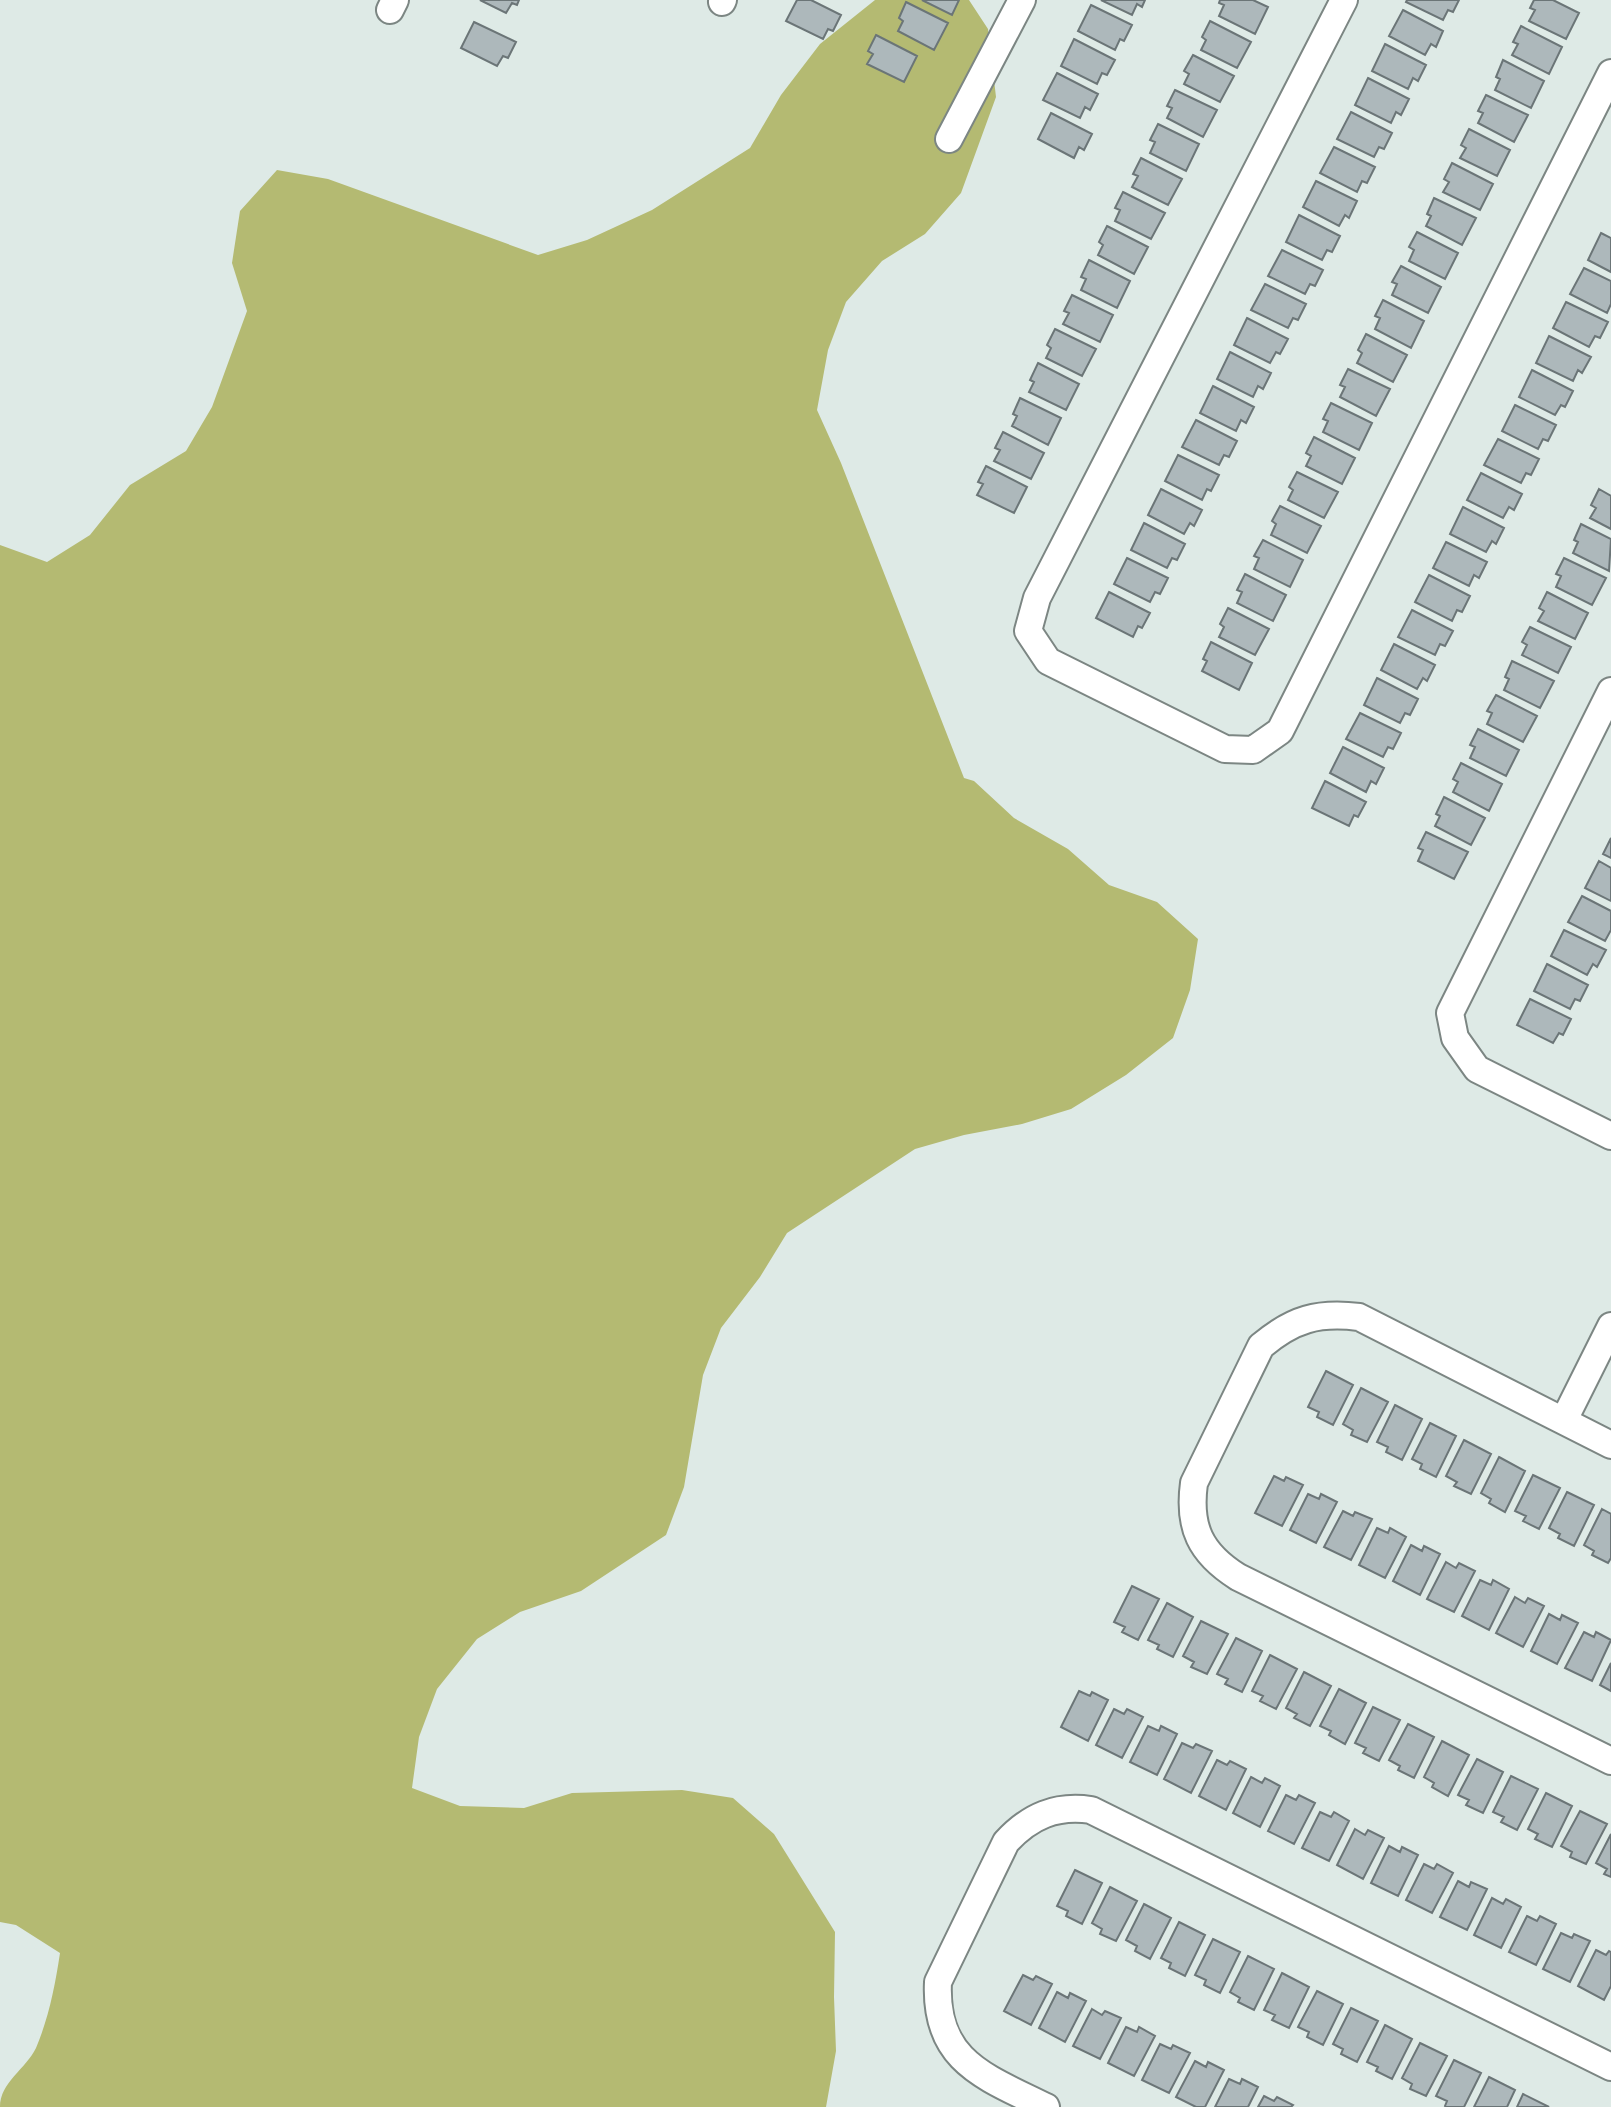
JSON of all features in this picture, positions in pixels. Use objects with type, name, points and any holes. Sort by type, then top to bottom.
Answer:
[{"type":"street","points":[[949,139],[1022,0]]},
{"type":"street","points":[[1344,0],[1037,598],[1028,631],[1048,661],[1226,749],[1253,750],[1280,731],[1611,73]]},
{"type":"street","points":[[1611,691],[1450,1013],[1455,1038],[1477,1069],[1611,1136]]},
{"type":"street","points":[[1611,1445],[1359,1317],[1339,1314],[1318,1316],[1298,1321],[1278,1331],[1261,1346],[1194,1483],[1191,1502],[1193,1521],[1209,1554],[1222,1567],[1238,1577],[1611,1761]]},
{"type":"street","points":[[1564,1420],[1611,1326]]},
{"type":"street","points":[[1046,2107],[979,2074],[966,2064],[947,2038],[940,2020],[937,1992],[938,1982],[1006,1842],[1032,1819],[1061,1809],[1091,1810],[1611,2067]]},
{"type":"green space","points":[[875,0],[969,0],[988,29],[996,97],[961,193],[925,234],[882,261],[846,302],[828,350],[817,410],[841,463],[964,778],[974,781],[1014,818],[1068,849],[1109,885],[1157,902],[1198,939],[1190,990],[1173,1038],[1126,1075],[1071,1109],[1022,1124],[964,1135],[915,1149],[787,1233],[760,1277],[721,1328],[703,1375],[684,1487],[666,1535],[581,1591],[520,1612],[477,1639],[437,1689],[419,1737],[412,1788],[460,1806],[524,1808],[572,1793],[682,1790],[733,1798],[774,1834],[835,1932],[836,2051],[826,2107],[0,2107],[4,2090],[32,2056],[41,2036],[60,1953],[16,1925],[0,1922],[0,545],[47,562],[90,535],[130,485],[186,451],[212,407],[247,311],[232,263],[240,211],[277,170],[328,179],[538,255],[587,240],[652,210],[750,148],[781,95],[820,44]]},
{"type":"building","points":[[480,0],[519,0],[517,5],[512,3],[506,13]]},
{"type":"building","points":[[797,0],[811,0],[841,15],[833,31],[828,29],[823,39],[786,21]]},
{"type":"building","points":[[922,0],[959,0],[952,15]]},
{"type":"building","points":[[1101,0],[1145,0],[1142,7],[1137,4],[1132,15]]},
{"type":"building","points":[[1220,0],[1253,0],[1268,7],[1255,34],[1219,16],[1224,5],[1219,3]]},
{"type":"building","points":[[1459,0],[1453,12],[1448,10],[1443,20],[1406,2]]},
{"type":"building","points":[[1534,0],[1553,0],[1579,13],[1566,39],[1529,21],[1535,10],[1530,8]]},
{"type":"building","points":[[906,2],[948,23],[934,50],[898,31],[903,21],[899,18]]},
{"type":"building","points":[[1091,5],[1132,25],[1124,41],[1120,39],[1115,50],[1078,31]]},
{"type":"building","points":[[1403,10],[1443,31],[1436,47],[1431,44],[1425,55],[1389,36]]},
{"type":"building","points":[[1210,21],[1251,42],[1237,68],[1201,50],[1206,40],[1202,37]]},
{"type":"building","points":[[474,22],[516,42],[508,58],[503,56],[497,66],[461,48]]},
{"type":"building","points":[[1521,26],[1562,47],[1549,74],[1512,55],[1518,44],[1513,42]]},
{"type":"building","points":[[876,35],[917,56],[904,82],[867,64],[873,54],[868,51]]},
{"type":"building","points":[[1074,39],[1115,60],[1107,75],[1102,73],[1097,84],[1061,66]]},
{"type":"building","points":[[1385,44],[1426,65],[1418,81],[1413,78],[1408,89],[1372,71]]},
{"type":"building","points":[[1193,55],[1234,76],[1220,102],[1184,84],[1189,74],[1184,71]]},
{"type":"building","points":[[1503,60],[1544,81],[1531,108],[1495,90],[1500,79],[1496,77]]},
{"type":"building","points":[[1057,73],[1098,94],[1090,110],[1085,107],[1080,118],[1043,100]]},
{"type":"building","points":[[1368,78],[1409,99],[1401,115],[1396,112],[1391,123],[1355,105]]},
{"type":"building","points":[[1175,90],[1217,110],[1203,137],[1167,118],[1172,108],[1167,106]]},
{"type":"building","points":[[1486,95],[1528,115],[1514,142],[1478,123],[1483,113],[1478,111]]},
{"type":"building","points":[[1351,112],[1392,133],[1384,149],[1379,147],[1374,157],[1337,139]]},
{"type":"building","points":[[1051,113],[1092,134],[1084,150],[1079,147],[1074,158],[1038,139]]},
{"type":"building","points":[[1158,124],[1199,144],[1186,171],[1150,153],[1155,142],[1150,140]]},
{"type":"building","points":[[1469,129],[1510,150],[1497,176],[1460,158],[1466,148],[1461,145]]},
{"type":"building","points":[[1334,147],[1375,167],[1367,183],[1362,181],[1357,192],[1320,173]]},
{"type":"building","points":[[1141,158],[1182,179],[1168,205],[1132,187],[1138,176],[1133,174]]},
{"type":"building","points":[[1452,163],[1493,184],[1480,210],[1443,192],[1449,182],[1444,179]]},
{"type":"building","points":[[1316,181],[1357,201],[1349,218],[1345,215],[1339,226],[1303,207]]},
{"type":"building","points":[[1123,192],[1165,213],[1151,239],[1115,221],[1120,210],[1115,208]]},
{"type":"building","points":[[1434,198],[1476,218],[1462,245],[1426,226],[1431,216],[1427,214]]},
{"type":"building","points":[[1299,215],[1340,236],[1332,252],[1327,250],[1322,260],[1286,242]]},
{"type":"building","points":[[1107,226],[1148,247],[1134,274],[1098,255],[1103,245],[1099,242]]},
{"type":"building","points":[[1417,232],[1458,253],[1445,279],[1409,261],[1414,250],[1409,247]]},
{"type":"building","points":[[1601,233],[1611,238],[1611,272],[1588,260]]},
{"type":"building","points":[[1282,250],[1323,270],[1315,286],[1310,284],[1305,294],[1268,276]]},
{"type":"building","points":[[1089,260],[1130,281],[1117,308],[1081,290],[1086,279],[1081,277]]},
{"type":"building","points":[[1401,266],[1441,287],[1428,313],[1392,295],[1397,284],[1392,282]]},
{"type":"building","points":[[1584,268],[1611,281],[1611,304],[1607,313],[1570,294]]},
{"type":"building","points":[[1265,284],[1306,304],[1298,320],[1293,318],[1288,328],[1251,310]]},
{"type":"building","points":[[1072,295],[1113,315],[1100,342],[1063,324],[1069,313],[1064,311]]},
{"type":"building","points":[[1383,300],[1424,321],[1411,348],[1375,329],[1380,318],[1375,316]]},
{"type":"building","points":[[1566,302],[1608,322],[1600,338],[1595,336],[1589,347],[1553,328]]},
{"type":"building","points":[[1247,318],[1288,339],[1280,354],[1276,352],[1270,363],[1234,345]]},
{"type":"building","points":[[1055,329],[1096,349],[1082,376],[1046,358],[1051,348],[1047,345]]},
{"type":"building","points":[[1366,334],[1407,355],[1393,382],[1357,363],[1362,353],[1358,350]]},
{"type":"building","points":[[1549,336],[1591,357],[1582,373],[1578,370],[1573,381],[1536,363]]},
{"type":"building","points":[[1230,352],[1271,373],[1263,389],[1258,386],[1253,397],[1217,379]]},
{"type":"building","points":[[1038,363],[1079,384],[1066,410],[1029,392],[1034,382],[1030,380]]},
{"type":"building","points":[[1348,369],[1390,389],[1376,416],[1340,397],[1345,387],[1340,385]]},
{"type":"building","points":[[1532,370],[1573,391],[1565,407],[1561,405],[1555,415],[1519,397]]},
{"type":"building","points":[[1213,386],[1254,407],[1246,423],[1241,420],[1236,431],[1200,413]]},
{"type":"building","points":[[1020,398],[1061,418],[1048,445],[1012,426],[1017,416],[1013,414]]},
{"type":"building","points":[[1331,403],[1372,423],[1359,450],[1323,432],[1328,421],[1323,419]]},
{"type":"building","points":[[1515,405],[1556,425],[1548,441],[1543,439],[1538,449],[1502,431]]},
{"type":"building","points":[[1196,420],[1237,441],[1229,457],[1224,455],[1219,465],[1182,447]]},
{"type":"building","points":[[1003,432],[1044,453],[1031,479],[994,461],[1000,450],[995,448]]},
{"type":"building","points":[[1314,437],[1355,458],[1342,484],[1306,466],[1311,456],[1306,453]]},
{"type":"building","points":[[1498,439],[1539,459],[1531,475],[1526,473],[1521,483],[1484,465]]},
{"type":"building","points":[[1178,455],[1219,475],[1211,491],[1207,489],[1202,500],[1165,481]]},
{"type":"building","points":[[986,466],[1027,487],[1014,513],[977,495],[983,484],[978,482]]},
{"type":"building","points":[[1297,472],[1338,492],[1324,518],[1288,500],[1293,490],[1289,487]]},
{"type":"building","points":[[1481,473],[1522,494],[1514,510],[1509,507],[1503,518],[1467,500]]},
{"type":"building","points":[[1161,489],[1202,510],[1194,526],[1190,523],[1184,534],[1148,515]]},
{"type":"building","points":[[1599,489],[1611,496],[1611,529],[1590,518],[1596,508],[1591,505]]},
{"type":"building","points":[[1280,506],[1321,526],[1307,553],[1271,535],[1276,524],[1272,521]]},
{"type":"building","points":[[1463,507],[1504,528],[1496,544],[1492,541],[1486,552],[1450,534]]},
{"type":"building","points":[[1144,523],[1185,544],[1177,560],[1172,558],[1167,568],[1131,550]]},
{"type":"building","points":[[1581,524],[1611,539],[1609,571],[1573,553],[1578,542],[1574,540]]},
{"type":"building","points":[[1263,540],[1303,560],[1290,587],[1254,569],[1259,558],[1254,556]]},
{"type":"building","points":[[1446,542],[1487,562],[1479,578],[1474,575],[1469,586],[1433,568]]},
{"type":"building","points":[[1127,558],[1168,578],[1160,594],[1155,592],[1150,602],[1114,584]]},
{"type":"building","points":[[1564,558],[1606,578],[1592,605],[1556,587],[1561,576],[1556,574]]},
{"type":"building","points":[[1245,574],[1286,595],[1273,621],[1237,603],[1242,592],[1237,590]]},
{"type":"building","points":[[1429,575],[1470,596],[1462,612],[1457,610],[1452,621],[1415,602]]},
{"type":"building","points":[[1109,592],[1150,613],[1142,628],[1138,626],[1133,637],[1096,618]]},
{"type":"building","points":[[1547,592],[1588,613],[1575,639],[1538,621],[1544,611],[1539,608]]},
{"type":"building","points":[[1228,608],[1269,629],[1255,655],[1219,637],[1224,627],[1220,624]]},
{"type":"building","points":[[1412,610],[1453,631],[1445,646],[1440,644],[1435,655],[1398,637]]},
{"type":"building","points":[[1530,627],[1571,647],[1558,673],[1522,655],[1527,645],[1522,642]]},
{"type":"building","points":[[1211,642],[1252,663],[1239,690],[1202,671],[1207,661],[1203,659]]},
{"type":"building","points":[[1394,644],[1435,665],[1427,681],[1423,678],[1417,689],[1381,670]]},
{"type":"building","points":[[1512,661],[1554,681],[1540,708],[1504,690],[1509,679],[1505,677]]},
{"type":"building","points":[[1377,678],[1418,699],[1410,715],[1405,713],[1400,723],[1364,705]]},
{"type":"building","points":[[1496,695],[1537,716],[1523,742],[1487,724],[1492,713],[1487,711]]},
{"type":"building","points":[[1360,713],[1401,733],[1393,749],[1388,747],[1383,757],[1346,739]]},
{"type":"building","points":[[1478,729],[1519,750],[1506,776],[1470,758],[1475,747],[1470,745]]},
{"type":"building","points":[[1343,747],[1384,768],[1376,784],[1371,781],[1366,792],[1330,773]]},
{"type":"building","points":[[1461,763],[1502,784],[1489,811],[1453,792],[1458,782],[1453,779]]},
{"type":"building","points":[[1325,781],[1366,802],[1358,817],[1354,815],[1349,826],[1312,808]]},
{"type":"building","points":[[1444,797],[1485,818],[1471,845],[1435,826],[1440,816],[1436,814]]},
{"type":"building","points":[[1426,832],[1468,852],[1454,879],[1418,861],[1423,850],[1418,848]]},
{"type":"building","points":[[1611,838],[1611,858],[1603,854]]},
{"type":"building","points":[[1599,861],[1611,868],[1611,901],[1585,888]]},
{"type":"building","points":[[1582,896],[1611,911],[1611,930],[1605,941],[1568,922]]},
{"type":"building","points":[[1564,930],[1606,950],[1597,967],[1593,964],[1587,975],[1551,956]]},
{"type":"building","points":[[1547,964],[1588,985],[1580,1001],[1575,999],[1570,1009],[1534,991]]},
{"type":"building","points":[[1530,999],[1571,1019],[1563,1035],[1559,1033],[1553,1043],[1517,1025]]},
{"type":"building","points":[[1326,1371],[1353,1385],[1333,1425],[1317,1417],[1319,1412],[1308,1407]]},
{"type":"building","points":[[1361,1388],[1388,1402],[1367,1442],[1351,1435],[1353,1430],[1343,1424]]},
{"type":"building","points":[[1395,1405],[1422,1419],[1402,1460],[1386,1452],[1388,1447],[1377,1442]]},
{"type":"building","points":[[1430,1423],[1456,1436],[1436,1477],[1420,1469],[1422,1464],[1412,1459]]},
{"type":"building","points":[[1464,1440],[1491,1454],[1471,1494],[1454,1486],[1457,1482],[1446,1476]]},
{"type":"building","points":[[1499,1457],[1525,1471],[1505,1512],[1489,1503],[1491,1499],[1481,1493]]},
{"type":"building","points":[[1533,1475],[1560,1488],[1539,1529],[1523,1521],[1526,1516],[1515,1511]]},
{"type":"building","points":[[1274,1476],[1284,1481],[1286,1477],[1303,1485],[1282,1526],[1255,1513]]},
{"type":"building","points":[[1567,1492],[1594,1505],[1574,1546],[1558,1538],[1560,1534],[1549,1528]]},
{"type":"building","points":[[1308,1494],[1319,1499],[1321,1494],[1337,1502],[1316,1543],[1290,1530]]},
{"type":"building","points":[[1602,1509],[1611,1514],[1611,1558],[1608,1563],[1592,1555],[1594,1551],[1584,1545]]},
{"type":"building","points":[[1343,1511],[1353,1516],[1355,1512],[1372,1519],[1351,1560],[1324,1547]]},
{"type":"building","points":[[1377,1528],[1388,1533],[1390,1528],[1406,1537],[1385,1578],[1359,1565]]},
{"type":"building","points":[[1411,1545],[1422,1551],[1424,1546],[1440,1554],[1420,1595],[1393,1581]]},
{"type":"building","points":[[1446,1562],[1456,1568],[1459,1563],[1475,1571],[1454,1612],[1427,1599]]},
{"type":"building","points":[[1480,1580],[1491,1585],[1493,1580],[1509,1589],[1489,1630],[1462,1616]]},
{"type":"building","points":[[1132,1586],[1159,1599],[1138,1640],[1122,1632],[1125,1627],[1114,1622]]},
{"type":"building","points":[[1515,1597],[1525,1603],[1528,1598],[1544,1606],[1523,1647],[1496,1633]]},
{"type":"building","points":[[1167,1603],[1193,1617],[1173,1657],[1157,1649],[1159,1645],[1148,1640]]},
{"type":"building","points":[[1549,1614],[1560,1620],[1562,1615],[1578,1623],[1557,1664],[1531,1651]]},
{"type":"building","points":[[1201,1621],[1228,1634],[1207,1674],[1191,1667],[1194,1662],[1183,1656]]},
{"type":"building","points":[[1584,1632],[1594,1637],[1596,1632],[1611,1640],[1592,1681],[1565,1668]]},
{"type":"building","points":[[1236,1638],[1262,1651],[1242,1692],[1225,1684],[1228,1679],[1217,1674]]},
{"type":"building","points":[[1270,1655],[1297,1669],[1276,1709],[1260,1701],[1263,1696],[1252,1691]]},
{"type":"building","points":[[1611,1663],[1611,1691],[1600,1685]]},
{"type":"building","points":[[1304,1672],[1331,1686],[1310,1726],[1294,1718],[1297,1714],[1286,1708]]},
{"type":"building","points":[[1339,1689],[1366,1703],[1345,1744],[1329,1735],[1331,1731],[1320,1726]]},
{"type":"building","points":[[1079,1691],[1090,1696],[1092,1692],[1108,1700],[1088,1741],[1061,1727]]},
{"type":"building","points":[[1373,1707],[1400,1720],[1379,1761],[1363,1753],[1366,1748],[1355,1743]]},
{"type":"building","points":[[1114,1709],[1124,1714],[1127,1709],[1143,1717],[1122,1758],[1096,1745]]},
{"type":"building","points":[[1408,1724],[1434,1737],[1414,1778],[1398,1770],[1400,1766],[1389,1760]]},
{"type":"building","points":[[1148,1726],[1159,1731],[1161,1726],[1177,1734],[1157,1775],[1130,1762]]},
{"type":"building","points":[[1442,1741],[1469,1755],[1448,1796],[1432,1787],[1434,1783],[1424,1777]]},
{"type":"building","points":[[1182,1743],[1193,1748],[1196,1744],[1212,1751],[1191,1793],[1164,1779]]},
{"type":"building","points":[[1477,1759],[1503,1772],[1483,1813],[1466,1805],[1469,1800],[1458,1795]]},
{"type":"building","points":[[1217,1760],[1227,1765],[1230,1761],[1246,1769],[1226,1810],[1199,1796]]},
{"type":"building","points":[[1511,1776],[1538,1789],[1517,1830],[1501,1822],[1504,1817],[1493,1812]]},
{"type":"building","points":[[1251,1777],[1262,1783],[1265,1778],[1280,1786],[1260,1827],[1233,1813]]},
{"type":"building","points":[[1546,1793],[1572,1806],[1552,1847],[1535,1839],[1538,1834],[1528,1829]]},
{"type":"building","points":[[1286,1795],[1296,1800],[1299,1795],[1315,1803],[1294,1844],[1268,1831]]},
{"type":"building","points":[[1580,1811],[1607,1824],[1586,1864],[1570,1857],[1572,1852],[1561,1846]]},
{"type":"building","points":[[1320,1812],[1331,1817],[1334,1812],[1349,1821],[1329,1861],[1302,1848]]},
{"type":"building","points":[[1355,1829],[1365,1835],[1368,1830],[1384,1838],[1363,1879],[1337,1865]]},
{"type":"building","points":[[1611,1834],[1611,1877],[1604,1874],[1607,1869],[1596,1863]]},
{"type":"building","points":[[1389,1846],[1400,1852],[1402,1847],[1418,1855],[1398,1896],[1371,1883]]},
{"type":"building","points":[[1424,1864],[1434,1869],[1437,1864],[1453,1873],[1432,1913],[1406,1900]]},
{"type":"building","points":[[1075,1870],[1102,1883],[1082,1924],[1066,1916],[1068,1911],[1057,1906]]},
{"type":"building","points":[[1458,1881],[1469,1887],[1471,1882],[1487,1889],[1467,1930],[1440,1917]]},
{"type":"building","points":[[1110,1887],[1137,1901],[1116,1941],[1100,1934],[1102,1929],[1092,1923]]},
{"type":"building","points":[[1492,1898],[1503,1904],[1506,1899],[1521,1907],[1501,1948],[1474,1935]]},
{"type":"building","points":[[1144,1904],[1171,1918],[1150,1959],[1135,1951],[1137,1946],[1126,1940]]},
{"type":"building","points":[[1527,1916],[1537,1921],[1540,1916],[1556,1924],[1536,1965],[1509,1952]]},
{"type":"building","points":[[1179,1922],[1205,1935],[1185,1976],[1169,1968],[1171,1963],[1161,1958]]},
{"type":"building","points":[[1561,1933],[1572,1938],[1574,1934],[1590,1941],[1570,1982],[1543,1969]]},
{"type":"building","points":[[1213,1939],[1240,1952],[1220,1993],[1204,1985],[1206,1980],[1195,1975]]},
{"type":"building","points":[[1596,1950],[1606,1955],[1611,1952],[1611,1986],[1604,2000],[1578,1986]]},
{"type":"building","points":[[1248,1956],[1274,1969],[1254,2010],[1238,2002],[1240,1998],[1230,1992]]},
{"type":"building","points":[[1282,1973],[1309,1987],[1289,2028],[1272,2020],[1275,2015],[1264,2010]]},
{"type":"building","points":[[1023,1975],[1033,1980],[1036,1976],[1052,1984],[1031,2025],[1004,2011]]},
{"type":"building","points":[[1317,1991],[1343,2004],[1323,2045],[1307,2037],[1309,2032],[1298,2027]]},
{"type":"building","points":[[1057,1992],[1068,1998],[1070,1993],[1086,2001],[1065,2042],[1039,2028]]},
{"type":"building","points":[[1351,2008],[1378,2021],[1357,2062],[1341,2054],[1343,2049],[1333,2044]]},
{"type":"building","points":[[1092,2009],[1102,2015],[1105,2011],[1121,2018],[1100,2059],[1073,2046]]},
{"type":"building","points":[[1385,2025],[1412,2039],[1392,2079],[1376,2071],[1378,2067],[1367,2062]]},
{"type":"building","points":[[1126,2027],[1137,2032],[1139,2027],[1155,2036],[1134,2076],[1108,2063]]},
{"type":"building","points":[[1420,2043],[1447,2056],[1426,2096],[1410,2089],[1412,2084],[1402,2078]]},
{"type":"building","points":[[1160,2044],[1171,2049],[1173,2045],[1190,2053],[1169,2093],[1142,2080]]},
{"type":"building","points":[[1454,2060],[1481,2073],[1464,2107],[1446,2107],[1447,2101],[1436,2096]]},
{"type":"building","points":[[1195,2061],[1206,2067],[1208,2062],[1224,2070],[1205,2107],[1196,2107],[1176,2097]]},
{"type":"building","points":[[1489,2077],[1515,2090],[1507,2107],[1474,2107]]},
{"type":"building","points":[[1229,2079],[1240,2084],[1242,2079],[1258,2087],[1248,2107],[1215,2107]]},
{"type":"building","points":[[1523,2094],[1549,2107],[1517,2107]]},
{"type":"building","points":[[1264,2096],[1274,2101],[1277,2097],[1293,2105],[1258,2107]]}]
